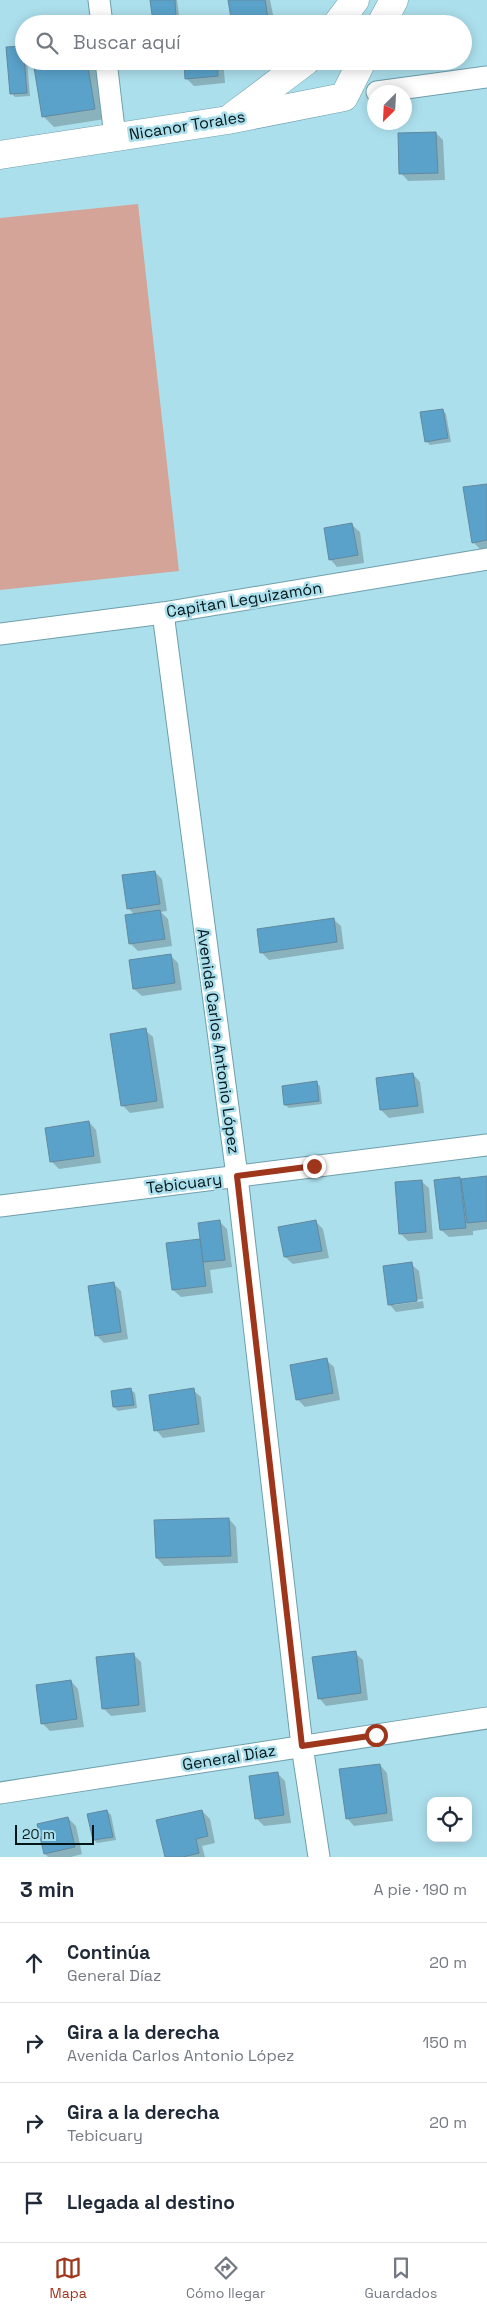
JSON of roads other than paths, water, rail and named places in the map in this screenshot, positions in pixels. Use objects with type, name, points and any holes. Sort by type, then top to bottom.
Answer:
[{"type":"street","points":[[99,0],[101,15]]},
{"type":"street","points":[[343,15],[355,0]]},
{"type":"street","points":[[386,15],[394,0]]},
{"type":"street","points":[[107,70],[116,137]]},
{"type":"street","points":[[228,120],[294,70]]},
{"type":"street","points":[[344,97],[358,70]]},
{"type":"street","name":"Nicanor Torales","points":[[412,88],[487,78]]},
{"type":"street","name":"Nicanor Torales","points":[[0,155],[228,120],[367,94]]},
{"type":"street","name":"Capitan Leguizamón","points":[[0,634],[163,613],[487,559]]},
{"type":"street","name":"Avenida Carlos Antonio López","points":[[163,613],[237,1176],[302,1746],[319,1857]]},
{"type":"street","name":"Tebicuary","points":[[0,1206],[487,1145]]},
{"type":"street","name":"General Díaz","points":[[0,1793],[487,1718]]}]
